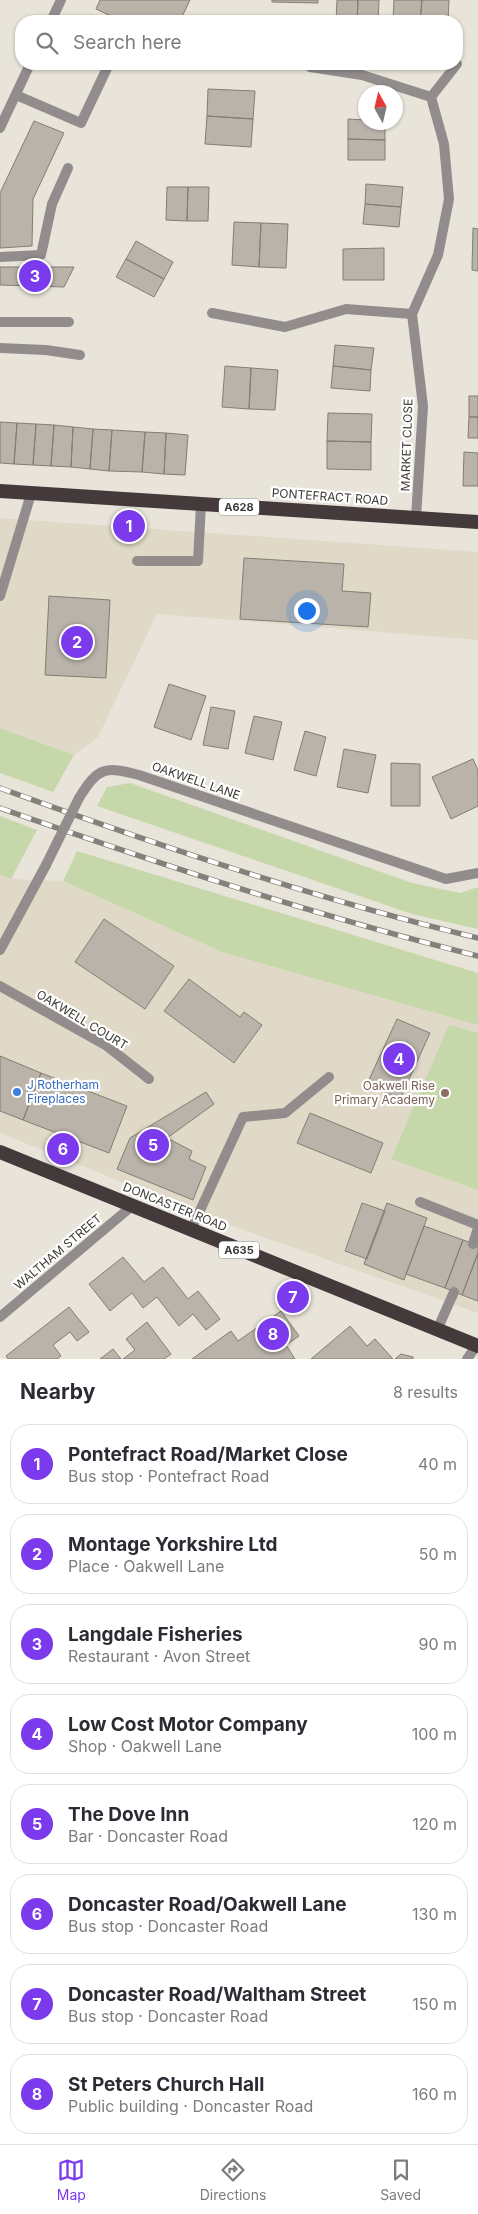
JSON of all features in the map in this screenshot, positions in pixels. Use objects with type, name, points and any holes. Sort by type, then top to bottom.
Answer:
[{"type":"highway","name":"PONTEFRACT ROAD","points":[[0,492],[478,522]]},
{"type":"highway","name":"DONCASTER ROAD","points":[[0,1152],[477,1346]]},
{"type":"street","points":[[53,15],[61,0]]},
{"type":"street","points":[[0,128],[27,70]]},
{"type":"street","points":[[16,95],[81,123],[106,70]]},
{"type":"street","points":[[330,70],[362,75],[432,97]]},
{"type":"street","points":[[432,97],[452,70]]},
{"type":"street","points":[[212,313],[286,327],[346,309],[412,314],[438,255],[449,198],[444,144],[432,97]]},
{"type":"street","points":[[0,257],[41,255],[52,204],[68,168]]},
{"type":"street","name":"MARKET CLOSE","points":[[412,314],[423,406],[416,518]]},
{"type":"street","points":[[0,322],[70,322]]},
{"type":"street","points":[[0,348],[46,350],[80,355]]},
{"type":"street","points":[[0,596],[31,494]]},
{"type":"street","points":[[137,561],[198,561],[200,504]]},
{"type":"street","name":"OAKWELL LANE","points":[[0,950],[46,865],[79,798],[90,781],[99,774],[115,769],[139,775],[446,879],[478,873]]},
{"type":"street","name":"OAKWELL COURT","points":[[0,986],[107,1046],[149,1079]]},
{"type":"street","points":[[191,1230],[243,1116],[285,1113],[330,1077]]},
{"type":"street","points":[[420,1202],[478,1226],[473,1244]]},
{"type":"street","name":"WALTHAM STREET","points":[[0,1317],[132,1206]]},
{"type":"street","points":[[437,1330],[454,1292]]},
{"type":"street","points":[[467,1359],[477,1346]]},
{"type":"shaded area","points":[[0,518],[478,552],[478,640],[157,614],[98,737],[74,755],[0,728]]},
{"type":"shaded area","points":[[0,875],[11,879],[63,881],[222,952],[478,1025],[478,1313],[232,1226],[0,1133]]},
{"type":"green space","points":[[0,728],[74,755],[53,792],[0,773]]},
{"type":"green space","points":[[130,783],[412,883],[460,893],[478,887],[478,929],[412,914],[97,806],[107,787]]},
{"type":"green space","points":[[0,816],[37,830],[11,879],[0,875]]},
{"type":"green space","points":[[77,851],[478,973],[478,1025],[222,952],[63,881]]},
{"type":"green space","name":"Oakwell Rise Primary Academy","points":[[449,1025],[478,1033],[478,1190],[391,1159]]},
{"type":"building","points":[[100,0],[190,0],[183,15],[109,15],[96,9]]},
{"type":"building","points":[[272,0],[318,0],[318,3],[272,2]]},
{"type":"building","points":[[337,0],[358,0],[357,15],[336,15]]},
{"type":"building","points":[[358,0],[379,0],[378,15],[357,15]]},
{"type":"building","points":[[394,0],[422,0],[421,15],[393,15]]},
{"type":"building","points":[[422,0],[449,0],[448,15],[421,15]]},
{"type":"building","points":[[208,89],[255,91],[253,119],[207,116]]},
{"type":"building","points":[[207,116],[253,119],[251,147],[205,144]]},
{"type":"building","points":[[348,119],[358,120],[358,130],[385,130],[385,140],[348,139]]},
{"type":"building","points":[[34,121],[64,133],[33,199],[32,246],[0,248],[0,193]]},
{"type":"building","points":[[348,139],[385,140],[385,160],[348,160]]},
{"type":"building","points":[[366,184],[403,187],[401,207],[365,204]]},
{"type":"building","points":[[167,187],[188,187],[187,221],[166,220]]},
{"type":"building","points":[[188,187],[209,187],[208,221],[187,221]]},
{"type":"building","points":[[365,204],[401,207],[399,227],[363,224]]},
{"type":"building","points":[[234,222],[261,223],[259,267],[232,265]]},
{"type":"building","points":[[261,223],[288,224],[286,268],[259,267]]},
{"type":"building","points":[[473,228],[478,229],[478,271],[472,270]]},
{"type":"building","points":[[136,241],[173,262],[164,279],[126,259]]},
{"type":"building","points":[[384,248],[384,280],[343,280],[343,249]]},
{"type":"building","points":[[126,259],[164,279],[154,297],[116,277]]},
{"type":"building","points":[[0,267],[74,267],[64,287],[0,285]]},
{"type":"building","points":[[335,345],[374,348],[371,370],[333,366]]},
{"type":"building","points":[[225,366],[251,368],[249,409],[222,407]]},
{"type":"building","points":[[333,366],[371,370],[370,391],[331,388]]},
{"type":"building","points":[[251,368],[278,370],[275,410],[249,409]]},
{"type":"building","points":[[469,396],[478,396],[478,417],[469,417]]},
{"type":"building","points":[[328,413],[372,414],[371,442],[327,441]]},
{"type":"building","points":[[469,417],[478,417],[478,438],[468,438]]},
{"type":"building","points":[[0,422],[17,423],[14,464],[0,463]]},
{"type":"building","points":[[17,423],[36,424],[33,465],[14,464]]},
{"type":"building","points":[[36,424],[54,425],[51,466],[33,465]]},
{"type":"building","points":[[54,425],[73,427],[71,467],[51,466]]},
{"type":"building","points":[[73,427],[93,429],[90,469],[71,467]]},
{"type":"building","points":[[93,429],[112,430],[109,471],[90,469]]},
{"type":"building","points":[[112,430],[145,432],[142,472],[109,471]]},
{"type":"building","points":[[145,432],[166,433],[164,474],[142,472]]},
{"type":"building","points":[[166,433],[188,435],[185,475],[164,474]]},
{"type":"building","points":[[327,441],[371,442],[371,470],[327,469]]},
{"type":"building","points":[[464,452],[478,453],[478,486],[463,486]]},
{"type":"building","points":[[244,558],[344,564],[342,591],[371,593],[368,627],[240,619]]},
{"type":"building","points":[[49,596],[110,600],[106,678],[45,675]]},
{"type":"building","points":[[169,684],[206,696],[191,740],[154,727]]},
{"type":"building","points":[[211,707],[235,711],[228,749],[203,745]]},
{"type":"building","points":[[254,716],[282,722],[273,760],[245,753]]},
{"type":"building","points":[[305,731],[326,737],[316,776],[294,770]]},
{"type":"building","points":[[344,749],[376,755],[368,793],[337,787]]},
{"type":"building","points":[[473,759],[478,770],[478,806],[451,819],[432,777]]},
{"type":"building","points":[[391,763],[420,764],[420,806],[391,806]]},
{"type":"building","points":[[104,919],[174,966],[145,1009],[75,962]]},
{"type":"building","points":[[189,979],[240,1017],[244,1012],[262,1025],[234,1063],[164,1011]]},
{"type":"building","points":[[397,1019],[430,1033],[400,1099],[367,1084]]},
{"type":"building","name":"J Rotherham Fireplaces","points":[[0,1056],[41,1073],[23,1120],[0,1111]]},
{"type":"building","points":[[41,1073],[127,1106],[109,1153],[23,1120]]},
{"type":"building","points":[[206,1092],[214,1104],[167,1138],[192,1151],[189,1159],[206,1167],[193,1200],[117,1169],[130,1138]]},
{"type":"building","points":[[310,1113],[383,1143],[371,1173],[297,1143]]},
{"type":"building","points":[[362,1203],[385,1211],[367,1259],[345,1251]]},
{"type":"building","points":[[387,1203],[427,1218],[404,1280],[364,1264]]},
{"type":"building","points":[[424,1226],[463,1240],[445,1288],[406,1274]]},
{"type":"building","points":[[463,1240],[478,1245],[478,1253],[462,1295],[445,1288]]},
{"type":"building","points":[[478,1253],[478,1301],[462,1295]]},
{"type":"building","points":[[123,1257],[144,1282],[163,1267],[188,1299],[198,1291],[220,1319],[206,1330],[193,1314],[179,1326],[157,1297],[143,1308],[132,1293],[110,1311],[89,1284]]},
{"type":"building","points":[[69,1307],[89,1332],[77,1341],[70,1332],[53,1345],[61,1356],[57,1359],[8,1359],[6,1356]]},
{"type":"building","points":[[281,1311],[299,1336],[286,1345],[295,1359],[192,1359],[231,1331],[238,1341]]},
{"type":"building","points":[[147,1322],[171,1354],[164,1359],[123,1359],[135,1350],[126,1339]]},
{"type":"building","points":[[350,1326],[367,1346],[375,1339],[393,1359],[311,1359]]},
{"type":"building","points":[[113,1349],[121,1359],[100,1359]]},
{"type":"building","points":[[401,1354],[413,1357],[413,1359],[395,1359]]},
{"type":"railway","points":[[0,788],[237,870],[417,923],[478,938]]},
{"type":"railway","points":[[0,808],[237,888],[357,924],[478,956]]},
{"type":"place","name":"Langdale Fisheries","points":[[35,276]]},
{"type":"place","name":"Pontefract Road/Market Close","points":[[129,526]]},
{"type":"place","name":"Montage Yorkshire Ltd","points":[[77,642]]},
{"type":"place","name":"Low Cost Motor Company","points":[[399,1059]]},
{"type":"place","name":"J Rotherham Fireplaces","points":[[17,1092]]},
{"type":"place","name":"Oakwell Rise Primary Academy","points":[[445,1093]]},
{"type":"place","name":"The Dove Inn","points":[[153,1145]]},
{"type":"place","name":"Doncaster Road/Oakwell Lane","points":[[63,1149]]},
{"type":"place","name":"Doncaster Road/Waltham Street","points":[[293,1297]]},
{"type":"place","name":"St Peters Church Hall","points":[[273,1334]]}]
